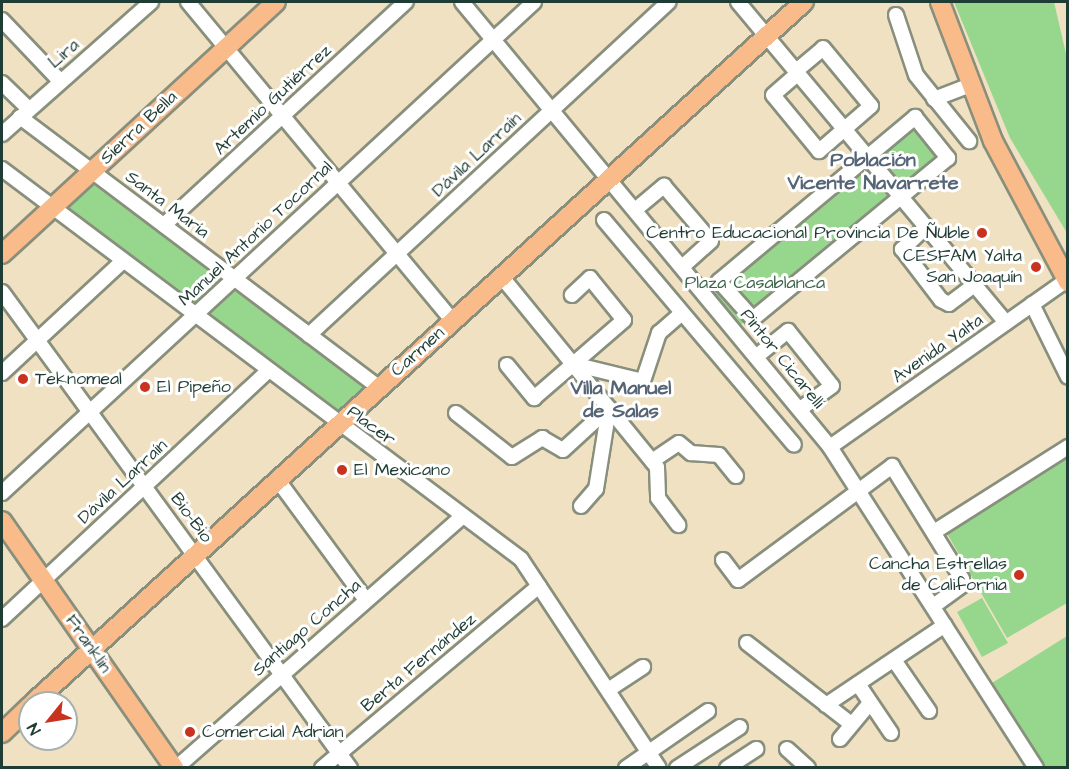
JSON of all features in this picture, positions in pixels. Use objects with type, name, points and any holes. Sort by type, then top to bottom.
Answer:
[{"type":"main road","name":"Sierra Bella","points":[[2,254],[276,2]]},
{"type":"main road","name":"Carmen","points":[[46,691],[804,2]]},
{"type":"main road","points":[[939,2],[970,85],[1067,280]]},
{"type":"main road","name":"Franklin","points":[[2,521],[175,768]]},
{"type":"main road","points":[[2,733],[18,718]]},
{"type":"street","name":"Lira","points":[[2,134],[151,2]]},
{"type":"street","points":[[188,2],[453,321]]},
{"type":"street","name":"Artemio Gutiérrez","points":[[164,225],[406,2]]},
{"type":"street","name":"Pintor Cicarelli","points":[[462,2],[830,447],[858,487],[1036,768]]},
{"type":"street","name":"Manuel Antonio Tocornal","points":[[2,494],[534,2]]},
{"type":"street","name":"Dávila Larraín","points":[[309,335],[669,2]]},
{"type":"street","points":[[742,3],[766,35],[1006,323]]},
{"type":"street","points":[[896,15],[916,75],[969,141]]},
{"type":"street","points":[[2,20],[60,81]]},
{"type":"street","points":[[823,48],[871,106],[819,151],[773,95],[797,72],[823,48]]},
{"type":"street","name":"Santa María","points":[[2,83],[25,113],[92,171],[379,388]]},
{"type":"street","points":[[934,99],[970,85]]},
{"type":"street","points":[[915,117],[948,158],[753,319],[719,280],[868,158],[915,117]]},
{"type":"street","name":"Placer","points":[[2,169],[122,262],[516,555],[539,586],[659,768]]},
{"type":"street","points":[[635,210],[664,186],[711,241],[682,267]]},
{"type":"street","points":[[604,220],[794,445]]},
{"type":"street","points":[[926,227],[902,249],[941,300],[949,304],[974,285]]},
{"type":"street","points":[[2,373],[122,262]]},
{"type":"street","points":[[501,276],[652,461],[658,498],[678,525]]},
{"type":"street","points":[[507,365],[534,398],[624,320],[590,278],[572,295]]},
{"type":"street","name":"Avenida Yalta","points":[[830,447],[1067,280]]},
{"type":"street","name":"Bio-Bio","points":[[2,292],[350,768]]},
{"type":"street","points":[[1032,304],[1068,377]]},
{"type":"street","points":[[573,364],[643,381],[659,333],[682,313]]},
{"type":"street","points":[[757,356],[788,331],[832,386],[800,410]]},
{"type":"street","name":"Dávila Larraín","points":[[2,619],[268,371]]},
{"type":"street","points":[[456,413],[512,457],[542,438],[563,450],[609,408]]},
{"type":"street","points":[[581,506],[596,489],[609,408]]},
{"type":"street","points":[[652,461],[680,443],[691,453],[719,455],[736,476]]},
{"type":"street","points":[[934,532],[1068,447]]},
{"type":"street","points":[[723,560],[738,580],[858,487],[891,466],[962,579],[961,586],[933,606]]},
{"type":"street","points":[[277,479],[366,600]]},
{"type":"street","name":"Santiago Concha","points":[[175,768],[463,516]]},
{"type":"street","name":"Berta Fernández","points":[[322,768],[539,586]]},
{"type":"street","points":[[826,705],[945,625]]},
{"type":"street","points":[[747,643],[851,724]]},
{"type":"street","points":[[894,660],[929,711]]},
{"type":"street","points":[[608,690],[643,667]]},
{"type":"street","points":[[858,684],[891,734]]},
{"type":"street","points":[[840,739],[870,703]]},
{"type":"street","points":[[626,768],[708,711]]},
{"type":"street","points":[[677,768],[740,727]]},
{"type":"street","points":[[727,768],[756,748]]},
{"type":"street","points":[[787,749],[808,768]]},
{"type":"green space","points":[[954,2],[1054,2],[1067,58],[1067,233],[1010,138]]},
{"type":"green space","name":"Plaza Casablanca","points":[[913,119],[942,155],[739,326],[710,290]]},
{"type":"green space","points":[[94,180],[368,387],[338,414],[62,208]]},
{"type":"green space","name":"Cancha Estrellas de California","points":[[1067,453],[1067,603],[1007,638],[945,530]]},
{"type":"green space","points":[[982,598],[1008,643],[982,657],[957,612]]},
{"type":"green space","points":[[1067,636],[1067,767],[1045,767],[992,683]]},
{"type":"place","name":"Centro Educacional Provincia De ÑUble","points":[[982,233]]},
{"type":"place","name":"CESFAM Yalta San Joaquín","points":[[1036,267]]},
{"type":"place","name":"Teknomeal","points":[[23,379]]},
{"type":"place","name":"El Pipeño","points":[[145,387]]},
{"type":"place","name":"El Mexicano","points":[[342,470]]},
{"type":"place","name":"Cancha Estrellas de California","points":[[1019,575]]},
{"type":"place","name":"Comercial Adrian","points":[[190,732]]},
{"type":"district","name":"Población Vicente Navarrete","points":[[873,172]]},
{"type":"district","name":"Villa Manuel de Salas","points":[[621,400]]}]
